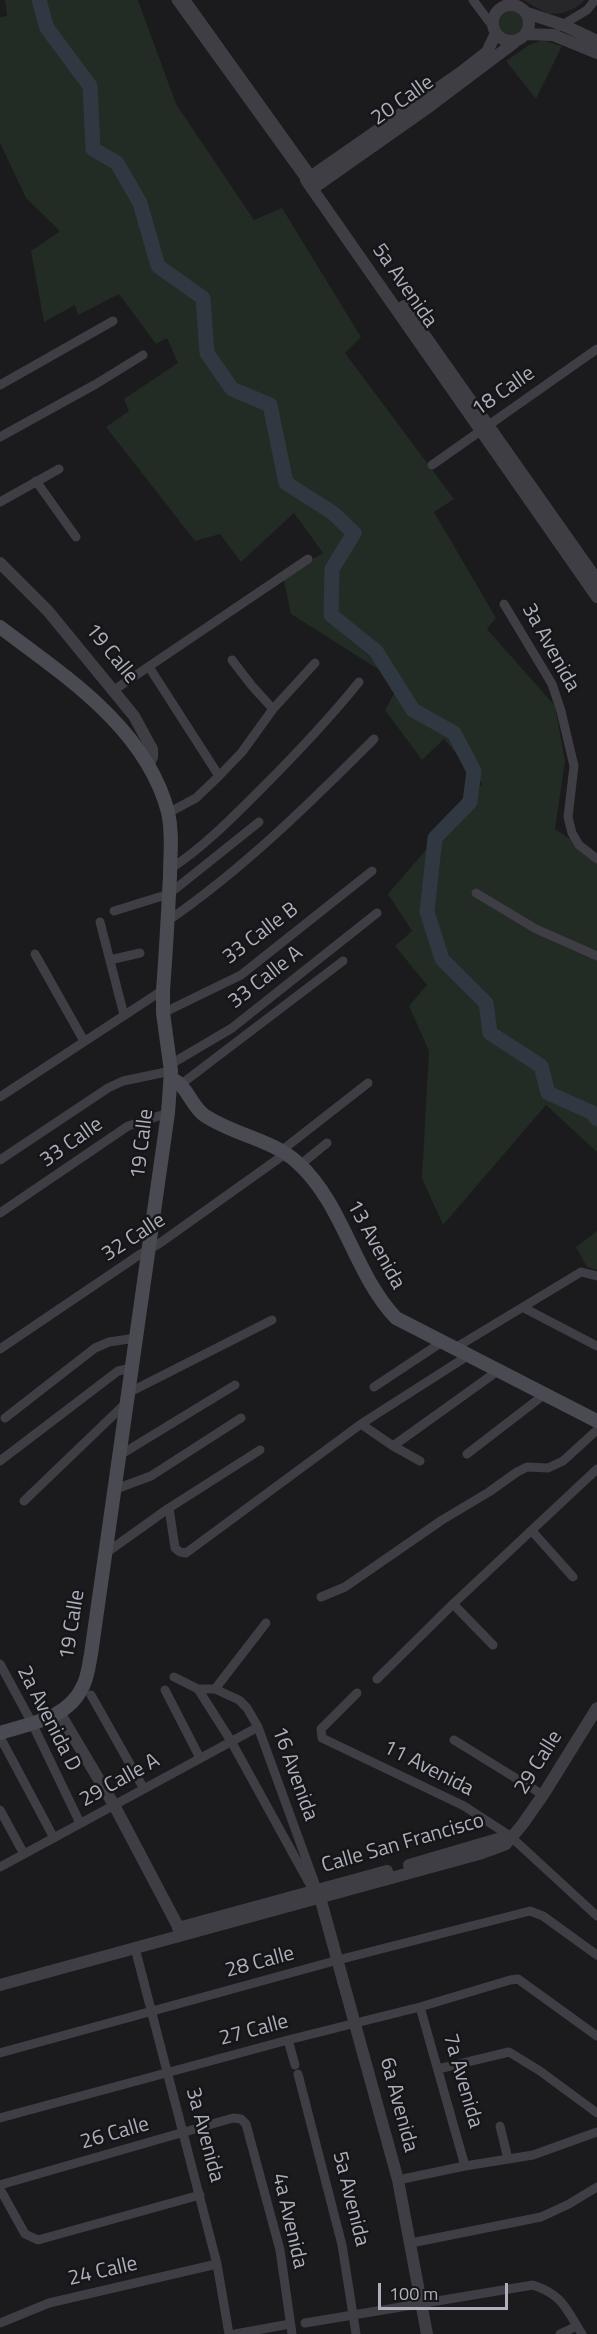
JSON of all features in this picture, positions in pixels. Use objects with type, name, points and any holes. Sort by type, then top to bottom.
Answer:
[{"type":"main road","points":[[0,627],[68,678],[117,724],[149,764]]},
{"type":"main road","name":"19 Calle","points":[[60,1714],[74,1702],[84,1684],[116,1489],[173,1075],[163,1013],[172,845],[168,813],[149,764]]},
{"type":"main road","name":"13 Avenida","points":[[173,1075],[203,1115],[283,1152],[300,1165],[324,1196],[384,1306],[396,1318],[597,1420]]},
{"type":"main road","points":[[0,1735],[60,1714]]},
{"type":"street","name":"5a Avenida","points":[[176,0],[216,48]]},
{"type":"street","name":"5a Avenida","points":[[186,0],[216,48],[484,428],[597,597]]},
{"type":"street","points":[[473,0],[504,40],[515,42],[526,34],[530,23],[526,12]]},
{"type":"street","points":[[547,35],[587,10],[595,0]]},
{"type":"street","points":[[495,31],[494,16],[510,2],[526,12],[563,25],[597,41]]},
{"type":"street","name":"20 Calle","points":[[312,182],[487,52],[495,31]]},
{"type":"street","points":[[526,34],[547,35],[569,40],[597,53]]},
{"type":"street","name":"20 Calle","points":[[312,182],[430,106],[515,42]]},
{"type":"street","points":[[0,385],[113,321]]},
{"type":"street","name":"18 Calle","points":[[432,465],[597,350]]},
{"type":"street","points":[[0,437],[143,355]]},
{"type":"street","name":"5a Avenida","points":[[484,428],[597,580]]},
{"type":"street","points":[[0,502],[59,469]]},
{"type":"street","points":[[36,482],[76,537]]},
{"type":"street","points":[[114,690],[308,559]]},
{"type":"street","name":"19 Calle","points":[[0,563],[48,611],[114,690],[146,734],[152,749],[149,764]]},
{"type":"street","name":"3a Avenida","points":[[504,604],[552,684],[574,766],[568,817],[572,833],[579,845],[597,859]]},
{"type":"street","points":[[232,660],[273,709]]},
{"type":"street","points":[[168,813],[196,798],[219,776],[242,752],[273,709],[315,663]]},
{"type":"street","points":[[149,667],[219,776]]},
{"type":"street","points":[[170,869],[186,859],[241,810],[324,726],[359,682]]},
{"type":"street","points":[[169,920],[233,873],[276,836],[374,739]]},
{"type":"street","points":[[114,911],[169,894],[259,822]]},
{"type":"street","name":"33 Calle B","points":[[163,1013],[240,975],[372,871]]},
{"type":"street","points":[[476,893],[536,929],[597,956]]},
{"type":"street","name":"33 Calle A","points":[[0,1160],[108,1088],[123,1081],[173,1075],[377,913]]},
{"type":"street","points":[[100,922],[124,1015]]},
{"type":"street","points":[[110,960],[140,953]]},
{"type":"street","points":[[35,954],[84,1041]]},
{"type":"street","points":[[173,1075],[343,961]]},
{"type":"street","points":[[0,1097],[163,990]]},
{"type":"street","name":"32 Calle","points":[[0,1349],[160,1243],[283,1152],[368,1083]]},
{"type":"street","name":"33 Calle","points":[[0,1213],[128,1126],[168,1113]]},
{"type":"street","points":[[300,1165],[327,1143]]},
{"type":"street","points":[[374,1387],[449,1345],[524,1308],[581,1272],[597,1276]]},
{"type":"street","points":[[524,1308],[597,1346]]},
{"type":"street","points":[[24,1501],[128,1397],[272,1320]]},
{"type":"street","points":[[5,1418],[95,1348],[109,1342],[136,1338]]},
{"type":"street","points":[[169,1508],[175,1548],[186,1553],[361,1424],[469,1354]]},
{"type":"street","points":[[0,1461],[118,1371],[132,1368]]},
{"type":"street","points":[[393,1446],[499,1370]]},
{"type":"street","points":[[120,1455],[235,1385]]},
{"type":"street","points":[[467,1454],[545,1394]]},
{"type":"street","points":[[116,1489],[151,1476],[241,1418]]},
{"type":"street","points":[[361,1424],[420,1461]]},
{"type":"street","points":[[321,1597],[345,1587],[517,1472],[527,1467],[548,1468],[563,1461],[597,1430]]},
{"type":"street","points":[[106,1553],[169,1508],[260,1450]]},
{"type":"street","points":[[377,1679],[597,1469]]},
{"type":"street","points":[[532,1530],[573,1577]]},
{"type":"street","points":[[453,1604],[493,1645]]},
{"type":"street","points":[[174,1677],[198,1689],[215,1689],[266,1623]]},
{"type":"street","name":"2a Avenida D","points":[[0,1664],[32,1723],[80,1823]]},
{"type":"street","points":[[198,1689],[231,1741],[316,1892]]},
{"type":"street","name":"16 Avenida","points":[[215,1689],[239,1700],[247,1708],[258,1727],[316,1892]]},
{"type":"street","points":[[165,1690],[200,1758]]},
{"type":"street","name":"11 Avenida","points":[[357,1693],[321,1729],[322,1738],[464,1806],[510,1836],[597,1916]]},
{"type":"street","points":[[91,1695],[144,1789]]},
{"type":"street","name":"29 Calle","points":[[510,1836],[522,1825],[543,1795],[597,1708]]},
{"type":"street","points":[[60,1714],[114,1805],[181,1931]]},
{"type":"street","name":"29 Calle A","points":[[0,1867],[258,1727]]},
{"type":"street","points":[[0,1735],[54,1838]]},
{"type":"street","points":[[454,1740],[543,1795]]},
{"type":"street","points":[[0,1810],[24,1854]]},
{"type":"street","name":"Calle San Francisco","points":[[0,1976],[181,1931],[316,1892],[479,1854],[506,1844],[510,1836]]},
{"type":"street","name":"6a Avenida","points":[[316,1892],[356,2022],[398,2180],[427,2334]]},
{"type":"street","name":"28 Calle","points":[[0,2053],[338,1960],[530,1911],[543,1916],[597,1955]]},
{"type":"street","name":"Calle San Francisco","points":[[0,1985],[135,1948],[181,1931]]},
{"type":"street","name":"3a Avenida","points":[[135,1948],[218,2264],[229,2334]]},
{"type":"street","name":"27 Calle","points":[[0,2118],[518,1979],[597,2036]]},
{"type":"street","name":"7a Avenida","points":[[420,2007],[465,2166]]},
{"type":"street","name":"5a Avenida","points":[[288,2040],[342,2244],[356,2334]]},
{"type":"street","points":[[438,2069],[509,2052],[540,2071],[597,2113]]},
{"type":"street","name":"26 Calle","points":[[0,2187],[233,2118],[241,2119]]},
{"type":"street","name":"4a Avenida","points":[[241,2119],[246,2124],[280,2250],[292,2334]]},
{"type":"street","points":[[500,2126],[508,2159]]},
{"type":"street","points":[[398,2180],[533,2155],[597,2132]]},
{"type":"street","points":[[0,2187],[25,2234],[38,2240],[200,2195]]},
{"type":"street","points":[[411,2243],[541,2217],[597,2187]]},
{"type":"street","name":"24 Calle","points":[[0,2323],[49,2303],[218,2264]]},
{"type":"street","points":[[305,2323],[533,2285],[546,2289],[560,2298],[579,2330],[560,2334]]},
{"type":"street","points":[[235,2334],[290,2324]]},
{"type":"shaded area","points":[[5,0],[138,0],[176,104],[254,220],[282,208],[361,337],[345,353],[454,499],[434,512],[496,618],[487,629],[555,706],[565,761],[555,829],[597,857],[597,1152],[546,1105],[443,1225],[422,1178],[429,1051],[409,1006],[427,985],[395,946],[412,931],[388,894],[482,784],[444,739],[422,760],[385,710],[400,683],[291,614],[283,577],[323,553],[294,513],[241,562],[220,534],[195,541],[106,427],[129,411],[124,399],[178,363],[167,338],[156,344],[119,294],[78,315],[75,305],[44,322],[31,251],[60,231],[26,198],[0,143],[0,17],[7,16]]},
{"type":"shaded area","points":[[523,0],[585,0],[575,8],[563,13],[548,14]]},
{"type":"shaded area","points":[[512,11],[521,15],[525,24],[521,33],[512,37],[503,33],[499,24],[503,15]]},
{"type":"shaded area","points":[[542,40],[562,46],[536,99],[506,61],[529,45]]},
{"type":"shaded area","points":[[597,1231],[597,1270],[587,1267],[576,1247]]},
{"type":"waterway","points":[[39,0],[47,28],[90,86],[93,149],[117,163],[140,203],[158,266],[203,298],[207,353],[232,389],[270,405],[286,483],[333,513],[354,533],[332,569],[331,615],[376,651],[413,710],[454,733],[474,771],[470,802],[435,838],[427,912],[442,959],[486,1003],[490,1033],[541,1066],[548,1093],[593,1113],[597,1119]]}]
